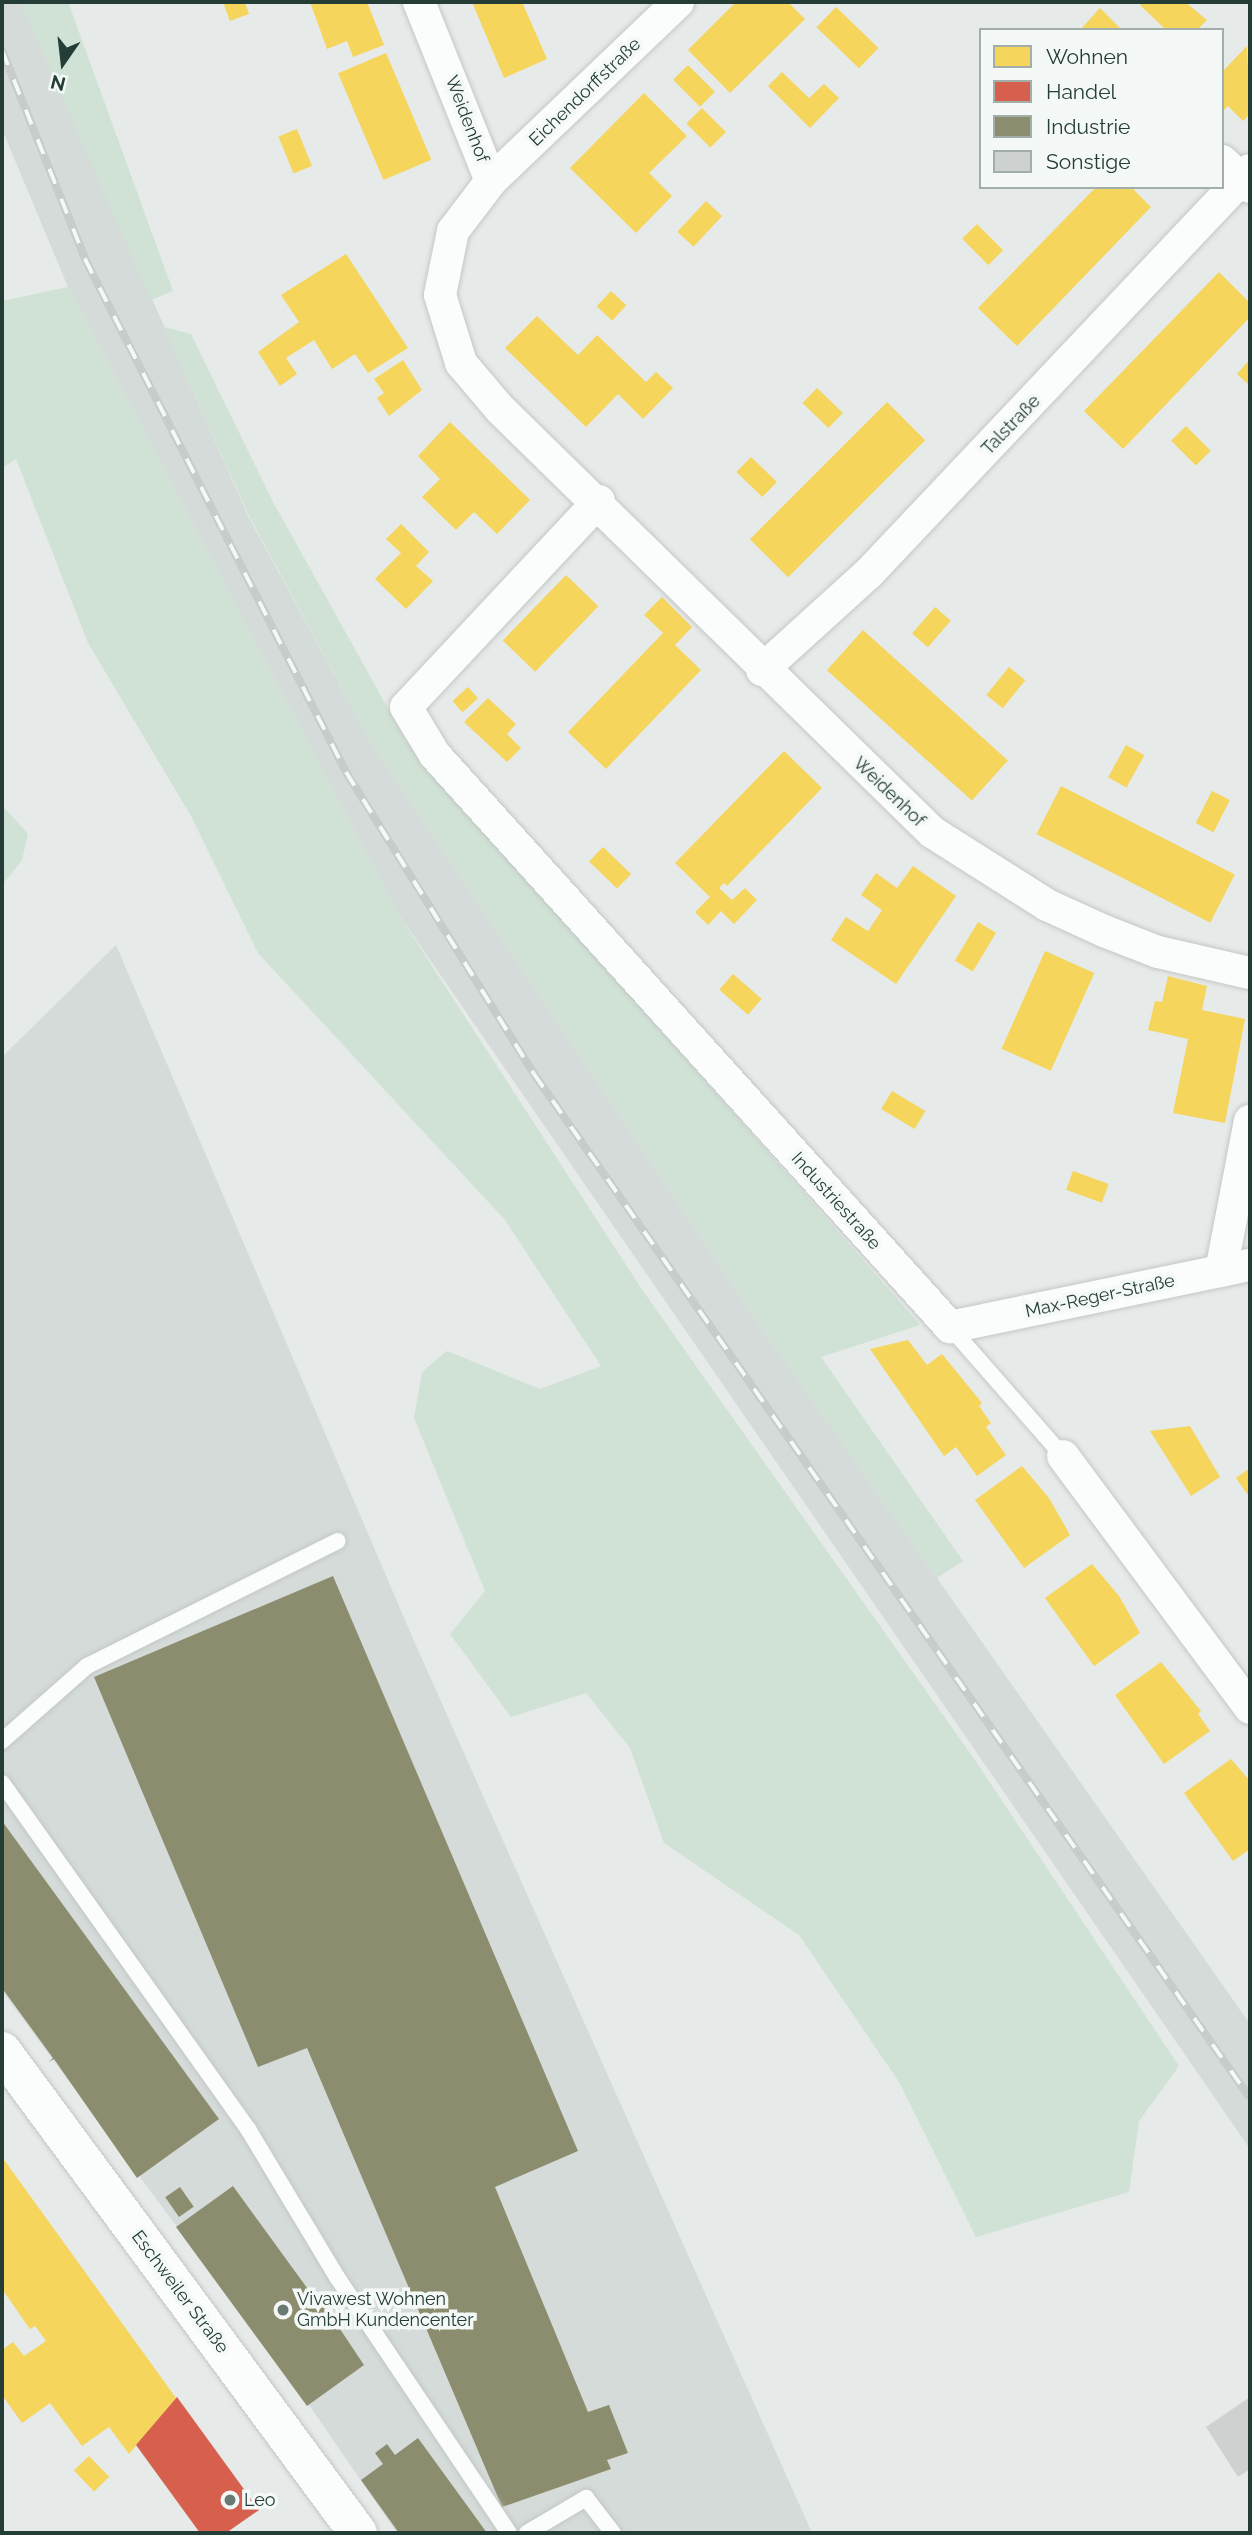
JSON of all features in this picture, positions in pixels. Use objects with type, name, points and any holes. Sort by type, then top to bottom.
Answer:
[{"type":"street","name":"Weidenhof","points":[[419,2],[491,181],[453,230],[440,295],[461,363],[500,409],[599,502],[762,670],[932,832],[1047,905],[1158,952],[1250,973]]},
{"type":"street","name":"Eichendorffstraße","points":[[491,181],[678,2]]},
{"type":"street","name":"Talstraße","points":[[762,670],[868,574],[1241,174]]},
{"type":"street","name":"Industriestraße","points":[[599,502],[406,706],[435,755],[950,1327]]},
{"type":"street","points":[[1236,1268],[1250,1121]]},
{"type":"street","name":"Max-Reger-Straße","points":[[950,1327],[1236,1268]]},
{"type":"street","name":"Industriestraße","points":[[1063,1456],[1250,1708]]},
{"type":"street","name":"Eschweiler Straße","points":[[2,2051],[358,2533]]},
{"type":"lane","name":"Industriestraße","points":[[950,1327],[1063,1456]]},
{"type":"lane","points":[[2,1741],[87,1666],[338,1541]]},
{"type":"lane","points":[[2,1783],[248,2129],[337,2277],[509,2533]]},
{"type":"lane","points":[[527,2533],[586,2498],[612,2533]]},
{"type":"shaded area","points":[[2,2],[21,2],[248,516],[372,744],[770,1340],[1250,2024],[1250,2149],[397,912],[68,287],[2,129]]},
{"type":"shaded area","points":[[116,945],[414,1641],[812,2533],[397,2533],[307,2402],[2,1991],[2,1057]]},
{"type":"green space","points":[[21,2],[68,2],[173,291],[151,300]]},
{"type":"green space","points":[[68,287],[397,912],[643,1291],[977,1763],[1179,2066],[1139,2121],[1129,2192],[976,2237],[899,2082],[799,1935],[664,1843],[630,1748],[586,1693],[511,1717],[450,1634],[485,1591],[414,1418],[422,1372],[447,1351],[540,1389],[601,1366],[505,1220],[258,953],[191,816],[88,643],[16,459],[2,468],[2,301]]},
{"type":"green space","points":[[164,327],[191,334],[272,500],[406,741],[920,1325],[821,1357],[963,1561],[937,1578],[770,1340],[372,744],[249,516]]},
{"type":"green space","points":[[2,805],[28,834],[22,860],[2,885]]},
{"type":"building: Wohnen","points":[[223,2],[245,2],[249,14],[230,21]]},
{"type":"building: Wohnen","points":[[310,2],[367,2],[384,45],[353,57],[347,41],[327,49]]},
{"type":"building: Wohnen","points":[[472,2],[522,2],[547,59],[504,78]]},
{"type":"building: Wohnen","points":[[736,2],[788,2],[805,19],[730,93],[688,50]]},
{"type":"building: Wohnen","points":[[1144,2],[1185,2],[1207,20],[1199,28],[1164,28],[1140,5]]},
{"type":"building: Wohnen","points":[[836,7],[878,48],[859,68],[817,27]]},
{"type":"building: Wohnen","points":[[1100,8],[1120,28],[1082,28]]},
{"type":"building: Wohnen","points":[[1247,46],[1250,114],[1243,121],[1228,106],[1224,110],[1224,70]]},
{"type":"building: Wohnen","points":[[386,53],[431,160],[383,180],[338,73]]},
{"type":"building: Wohnen","points":[[688,65],[715,92],[700,107],[673,80]]},
{"type":"building: Wohnen","points":[[782,72],[809,98],[824,84],[839,98],[810,128],[768,86]]},
{"type":"building: Wohnen","points":[[644,93],[687,136],[649,173],[672,196],[636,233],[570,168]]},
{"type":"building: Wohnen","points":[[702,108],[726,132],[710,148],[686,124]]},
{"type":"building: Wohnen","points":[[297,129],[312,166],[293,174],[278,136]]},
{"type":"building: Wohnen","points":[[1094,189],[1133,189],[1151,207],[1017,346],[978,308]]},
{"type":"building: Wohnen","points":[[706,201],[722,216],[693,247],[677,232]]},
{"type":"building: Wohnen","points":[[977,224],[1003,250],[988,265],[962,239]]},
{"type":"building: Wohnen","points":[[346,254],[408,348],[368,373],[355,354],[332,369],[314,340],[286,358],[297,374],[280,386],[258,352],[299,322],[281,295]]},
{"type":"building: Wohnen","points":[[1219,272],[1250,303],[1250,317],[1123,449],[1084,411]]},
{"type":"building: Wohnen","points":[[611,291],[626,305],[612,321],[597,306]]},
{"type":"building: Wohnen","points":[[537,316],[578,355],[597,335],[646,382],[656,372],[673,388],[643,419],[618,394],[586,427],[505,348]]},
{"type":"building: Wohnen","points":[[1250,359],[1250,386],[1237,374]]},
{"type":"building: Wohnen","points":[[403,360],[422,390],[389,416],[377,398],[384,393],[374,379]]},
{"type":"building: Wohnen","points":[[817,388],[843,413],[828,428],[802,403]]},
{"type":"building: Wohnen","points":[[887,402],[925,440],[788,577],[750,539]]},
{"type":"building: Wohnen","points":[[450,422],[530,500],[497,534],[474,512],[456,530],[422,497],[440,479],[418,456]]},
{"type":"building: Wohnen","points":[[1186,426],[1211,451],[1196,466],[1171,441]]},
{"type":"building: Wohnen","points":[[751,457],[777,482],[762,497],[736,472]]},
{"type":"building: Wohnen","points":[[401,524],[429,552],[416,566],[433,581],[406,609],[375,579],[401,553],[386,539]]},
{"type":"building: Wohnen","points":[[566,575],[598,606],[535,672],[503,640]]},
{"type":"building: Wohnen","points":[[662,597],[692,627],[675,645],[701,670],[606,769],[568,732],[663,633],[644,615]]},
{"type":"building: Wohnen","points":[[935,607],[951,621],[928,647],[912,633]]},
{"type":"building: Wohnen","points":[[863,630],[1008,760],[972,801],[827,670]]},
{"type":"building: Wohnen","points":[[1009,667],[1025,680],[1003,708],[986,695]]},
{"type":"building: Wohnen","points":[[468,687],[478,698],[462,712],[452,701]]},
{"type":"building: Wohnen","points":[[488,698],[516,724],[507,734],[521,748],[507,762],[464,722]]},
{"type":"building: Wohnen","points":[[1126,745],[1144,755],[1126,788],[1108,777]]},
{"type":"building: Wohnen","points":[[784,751],[822,788],[727,886],[724,883],[719,888],[732,900],[745,888],[757,900],[734,924],[721,911],[708,925],[695,912],[710,897],[675,863]]},
{"type":"building: Wohnen","points":[[1061,786],[1235,875],[1210,923],[1036,834]]},
{"type":"building: Wohnen","points":[[1212,791],[1230,800],[1213,832],[1196,823]]},
{"type":"building: Wohnen","points":[[603,847],[631,874],[617,888],[589,861]]},
{"type":"building: Wohnen","points":[[913,866],[956,896],[896,984],[831,940],[846,917],[868,931],[882,910],[861,895],[876,873],[897,888]]},
{"type":"building: Wohnen","points":[[978,922],[996,933],[973,971],[955,961]]},
{"type":"building: Wohnen","points":[[1045,951],[1094,973],[1051,1071],[1001,1049]]},
{"type":"building: Wohnen","points":[[733,974],[762,999],[748,1015],[719,990]]},
{"type":"building: Wohnen","points":[[1168,976],[1207,986],[1202,1010],[1245,1019],[1225,1123],[1173,1113],[1188,1039],[1148,1030],[1155,1001],[1162,1002]]},
{"type":"building: Wohnen","points":[[892,1091],[925,1111],[915,1129],[881,1109]]},
{"type":"building: Wohnen","points":[[1073,1171],[1109,1184],[1102,1203],[1066,1190]]},
{"type":"building: Wohnen","points":[[908,1340],[927,1365],[942,1354],[982,1403],[979,1406],[991,1423],[986,1427],[1006,1455],[977,1476],[956,1447],[944,1456],[870,1349]]},
{"type":"building: Wohnen","points":[[1190,1426],[1220,1477],[1191,1496],[1150,1431]]},
{"type":"building: Wohnen","points":[[1022,1466],[1049,1498],[1070,1535],[1024,1568],[975,1500]]},
{"type":"building: Wohnen","points":[[1250,1468],[1250,1498],[1236,1478]]},
{"type":"building: Wohnen","points":[[1092,1564],[1119,1596],[1140,1633],[1094,1666],[1045,1598]]},
{"type":"building: Wohnen","points":[[1161,1662],[1201,1711],[1198,1714],[1210,1731],[1164,1764],[1115,1695]]},
{"type":"building: Wohnen","points":[[1231,1759],[1250,1781],[1250,1849],[1233,1861],[1184,1793]]},
{"type":"building: Wohnen","points":[[2,2157],[176,2398],[129,2454],[109,2427],[82,2446],[50,2403],[22,2423],[2,2395],[2,2350],[13,2342],[24,2356],[46,2341],[35,2326],[30,2329],[2,2289]]},
{"type":"building: Wohnen","points":[[89,2456],[109,2477],[94,2491],[74,2471]]},
{"type":"building: Handel","points":[[177,2397],[259,2510],[226,2533],[200,2533],[136,2445]]},
{"type":"building: Industrie","points":[[333,1576],[578,2151],[495,2187],[588,2412],[609,2405],[628,2453],[607,2460],[611,2469],[502,2507],[307,2048],[258,2067],[94,1677]]},
{"type":"building: Industrie","points":[[2,1821],[219,2119],[137,2178],[54,2059],[49,2062],[53,2058],[2,1988]]},
{"type":"building: Industrie","name":"Vivawest Wohnen GmbH Kundencenter","points":[[233,2186],[310,2292],[314,2290],[364,2365],[307,2406],[176,2227]]},
{"type":"building: Industrie","points":[[180,2187],[194,2207],[179,2217],[165,2197]]},
{"type":"building: Industrie","points":[[418,2438],[487,2533],[399,2533],[361,2480],[383,2464],[375,2453],[387,2444],[395,2455]]},
{"type":"building: Sonstige","points":[[1250,2397],[1250,2469],[1238,2477],[1206,2427]]},
{"type":"railway","points":[[2,50],[85,259],[346,772],[534,1074],[1250,2098]]},
{"type":"place","name":"Vivawest Wohnen GmbH Kundencenter","points":[[283,2310]]},
{"type":"place","name":"Leo","points":[[230,2500]]}]
